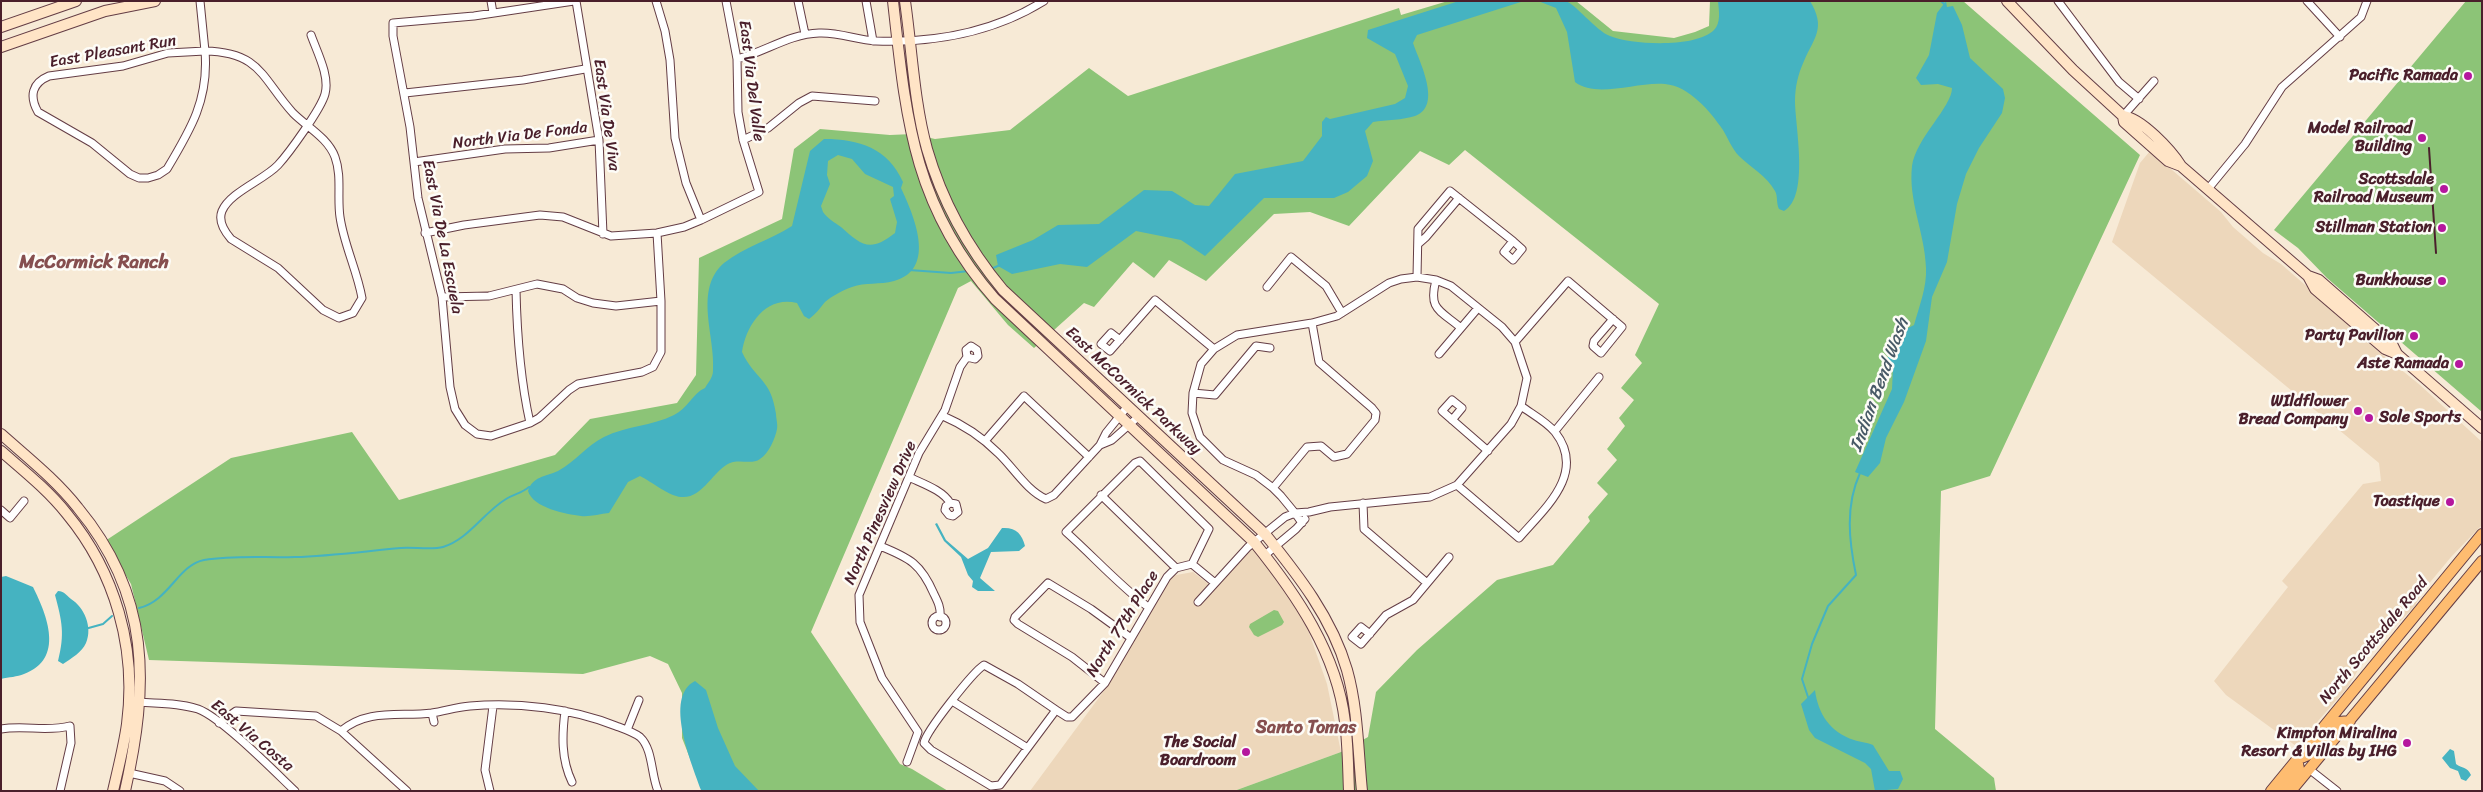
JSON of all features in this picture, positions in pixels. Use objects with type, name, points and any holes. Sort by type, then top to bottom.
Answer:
[{"type":"main road","points":[[1,27],[76,1]]},
{"type":"main road","points":[[1,46],[105,11],[156,1]]},
{"type":"main road","name":"East McCormick Parkway","points":[[893,1],[905,101],[914,152],[932,203],[957,249],[995,299],[1254,542],[1265,555],[1305,611],[1321,642],[1333,674],[1343,712],[1349,791]]},
{"type":"main road","name":"East McCormick Parkway","points":[[905,1],[918,99],[927,148],[943,194],[961,231],[987,271],[1003,290],[1265,534],[1316,603],[1333,636],[1346,669],[1354,709],[1362,791]]},
{"type":"main road","points":[[2007,1],[2073,70],[2123,116],[2132,117],[2173,152],[2181,166],[2308,276],[2319,280],[2368,322],[2392,344],[2397,354],[2482,428]]},
{"type":"main road","points":[[1,434],[56,484],[78,507],[112,560],[125,589],[134,623],[140,660],[141,702],[125,791]]},
{"type":"main road","points":[[2,454],[57,502],[84,535],[98,559],[113,594],[124,631],[129,663],[129,702],[124,742],[113,791]]},
{"type":"main road","name":"North Scottsdale Road","points":[[2271,791],[2482,534]]},
{"type":"main road","name":"North Scottsdale Road","points":[[2291,791],[2482,562]]},
{"type":"main road","points":[[1343,712],[1354,709]]},
{"type":"main road","points":[[2281,791],[2299,769],[2297,759],[2308,757],[2314,752],[2339,722],[2350,721]]},
{"type":"street","name":"East Pleasant Run","points":[[200,1],[205,51],[207,72],[199,109],[173,159],[166,169],[158,175],[139,178],[130,174],[92,143],[38,112],[33,103],[35,86],[40,80],[49,76],[123,66],[168,53],[205,51],[220,51],[238,56],[259,70],[294,113],[306,125],[330,146],[338,167],[340,217],[362,298],[357,308],[347,316],[339,318],[328,315],[278,268],[231,239],[225,232],[221,222],[221,212],[227,202],[278,165],[306,125],[326,92],[324,74],[311,35]]},
{"type":"street","points":[[491,1],[493,13],[575,1]]},
{"type":"street","name":"East Via De Viva","points":[[575,1],[585,69],[599,140],[603,234]]},
{"type":"street","points":[[425,232],[540,215],[563,217],[603,234],[621,237],[657,233],[684,227],[701,220],[686,183],[675,138],[670,60],[665,31],[656,1]]},
{"type":"street","name":"East Via Del Valle","points":[[701,220],[760,192],[743,140],[738,112],[737,59],[726,1]]},
{"type":"street","points":[[798,1],[805,34]]},
{"type":"street","points":[[866,1],[873,41]]},
{"type":"street","points":[[737,59],[756,55],[785,39],[805,34],[834,33],[873,41],[910,40],[982,30],[1021,15],[1044,1]]},
{"type":"street","points":[[2058,1],[2120,82],[2139,99]]},
{"type":"street","points":[[2307,1],[2340,36]]},
{"type":"street","points":[[2208,189],[2245,144],[2282,87],[2296,72],[2361,16],[2367,1]]},
{"type":"street","name":"East Via De La Escuela","points":[[493,13],[393,23],[393,36],[405,93],[425,232],[442,297],[450,387],[455,409],[465,425],[477,434],[491,436],[530,423]]},
{"type":"street","points":[[405,93],[523,80],[585,69]]},
{"type":"street","points":[[2123,116],[2154,81]]},
{"type":"street","points":[[743,140],[768,128],[799,103],[812,96],[875,101]]},
{"type":"street","name":"North Via De Fonda","points":[[414,162],[505,149],[549,148],[599,140]]},
{"type":"street","points":[[1416,277],[1418,229],[1450,191],[1512,241]]},
{"type":"street","points":[[1418,244],[1459,198]]},
{"type":"street","points":[[516,290],[517,349],[521,385],[530,423],[539,418],[578,384],[642,372],[653,367],[661,352],[662,301],[657,233]]},
{"type":"street","points":[[1267,287],[1291,257],[1326,286],[1342,313]]},
{"type":"street","points":[[1198,602],[1254,542],[1294,513],[1363,503],[1430,497],[1457,485],[1511,424],[1521,406],[1527,378],[1515,342],[1502,327],[1451,286],[1436,280],[1416,277],[1389,283],[1342,313],[1312,323],[1237,335],[1214,349],[1201,364],[1193,393],[1192,413],[1200,437],[1223,460],[1256,475],[1273,488],[1294,513],[1302,523]]},
{"type":"street","points":[[1436,280],[1431,297],[1434,305],[1461,328]]},
{"type":"street","points":[[1515,342],[1568,281],[1613,319],[1622,327],[1601,353],[1593,346],[1594,342],[1613,319]]},
{"type":"street","points":[[442,297],[489,296],[537,284],[550,285],[593,303],[616,306],[662,301]]},
{"type":"street","points":[[1120,340],[1155,300],[1214,349]]},
{"type":"street","points":[[1439,354],[1478,308]]},
{"type":"street","points":[[1273,488],[1307,447],[1321,446],[1334,457],[1347,454],[1375,420],[1376,413],[1372,408],[1319,362],[1312,323]]},
{"type":"street","points":[[1193,393],[1215,394],[1256,346],[1270,348]]},
{"type":"street","name":"North Pinesview Drive","points":[[907,762],[918,732],[882,678],[860,622],[859,595],[919,453],[943,416],[960,367],[966,357]]},
{"type":"street","points":[[1555,431],[1599,377]]},
{"type":"street","points":[[985,441],[1024,396],[1089,457]]},
{"type":"street","points":[[1457,485],[1519,538],[1559,491],[1566,473],[1567,452],[1555,431],[1521,406]]},
{"type":"street","points":[[943,416],[962,425],[985,441],[1036,493],[1046,499],[1054,495],[1100,445],[1106,433],[1127,407]]},
{"type":"street","points":[[1100,445],[1112,440],[1138,417]]},
{"type":"street","points":[[1452,420],[1488,451]]},
{"type":"street","points":[[2,454],[14,446]]},
{"type":"street","points":[[1148,607],[1113,579],[1092,555],[1066,532],[1101,495],[1135,463],[1140,461],[1209,530],[1192,564],[1215,583]]},
{"type":"street","points":[[909,477],[946,497],[950,503]]},
{"type":"street","points":[[1101,495],[1176,568]]},
{"type":"street","points":[[3,513],[10,518],[24,501]]},
{"type":"street","points":[[1363,503],[1364,530],[1427,583]]},
{"type":"street","points":[[1265,555],[1302,523],[1309,512]]},
{"type":"street","points":[[880,546],[907,557],[920,568],[939,605],[940,617]]},
{"type":"street","points":[[1370,634],[1386,615],[1413,600],[1449,557]]},
{"type":"street","name":"North 77th Place","points":[[1056,710],[1067,718],[1072,717],[1105,683],[1166,577],[1176,568],[1192,564]]},
{"type":"street","points":[[1105,683],[1072,657],[1014,620],[1016,615],[1047,583],[1092,609],[1130,638]]},
{"type":"street","points":[[984,665],[1018,684],[1056,710],[997,787],[991,786],[931,750],[924,743],[928,734],[952,701],[984,665]]},
{"type":"street","points":[[627,730],[639,700]]},
{"type":"street","points":[[952,701],[1026,748]]},
{"type":"street","name":"East Via Costa","points":[[129,702],[187,706],[199,710],[219,723],[295,791]]},
{"type":"street","points":[[341,731],[353,722],[373,715],[432,713],[458,708],[493,706],[565,711],[585,715],[636,735],[645,744],[658,791]]},
{"type":"street","points":[[490,791],[485,770],[493,706]]},
{"type":"street","points":[[219,723],[236,711],[316,716],[341,731],[407,791]]},
{"type":"street","points":[[565,711],[563,750],[567,772],[572,782]]},
{"type":"street","points":[[432,713],[434,722]]},
{"type":"street","points":[[1,730],[22,726],[55,730],[70,726],[71,743],[60,791]]},
{"type":"street","points":[[2309,769],[2337,791]]},
{"type":"street","points":[[129,773],[165,782],[180,791]]},
{"type":"shaded area","points":[[2150,151],[2221,212],[2233,227],[2263,253],[2281,264],[2342,317],[2357,334],[2420,385],[2482,442],[2482,525],[2451,557],[2422,592],[2415,606],[2383,639],[2358,670],[2348,687],[2296,746],[2226,695],[2214,681],[2288,587],[2282,581],[2363,484],[2381,481],[2379,463],[2112,242],[2140,163]]},
{"type":"shaded area","points":[[1253,546],[1306,624],[1327,684],[1341,752],[1234,791],[1030,791],[1109,684],[1171,576],[1193,572],[1211,586]]},
{"type":"green space","points":[[1448,1],[1576,1],[1613,31],[1674,38],[1709,26],[1710,1],[1963,1],[2140,155],[1990,476],[1941,491],[1935,729],[1994,778],[1996,791],[1234,791],[1341,752],[1368,737],[1376,692],[1417,650],[1497,580],[1553,565],[1590,521],[1588,517],[1608,494],[1597,483],[1617,460],[1607,449],[1625,426],[1619,418],[1634,400],[1621,388],[1642,363],[1635,355],[1659,304],[1465,150],[1449,165],[1420,151],[1349,226],[1310,212],[1274,214],[1206,281],[1169,260],[1154,278],[1133,262],[1094,307],[1084,303],[1034,348],[1008,325],[971,281],[958,288],[811,632],[900,764],[912,769],[948,791],[703,791],[682,738],[682,693],[668,664],[650,656],[583,674],[149,660],[131,584],[105,541],[231,458],[352,432],[399,500],[555,455],[590,419],[677,403],[696,375],[699,258],[782,219],[794,149],[820,129],[890,135],[913,134],[935,139],[1010,130],[1089,68],[1128,96],[1399,8],[1401,15]]},
{"type":"green space","points":[[2466,1],[2482,1],[2482,412],[2327,278],[2298,248],[2274,230]]},
{"type":"green space","points":[[1274,610],[1278,611],[1284,622],[1282,625],[1258,637],[1254,635],[1249,627],[1250,624]]},
{"type":"water","points":[[1459,1],[1524,1],[1417,35],[1413,43],[1427,82],[1427,103],[1423,111],[1415,116],[1373,122],[1365,131],[1373,161],[1367,176],[1348,192],[1334,198],[1264,198],[1205,256],[1181,240],[1136,231],[1087,267],[1060,264],[1012,274],[998,266],[996,255],[1033,240],[1058,225],[1099,224],[1144,190],[1172,191],[1195,205],[1209,206],[1235,174],[1303,161],[1322,136],[1322,122],[1326,117],[1330,119],[1395,104],[1405,98],[1408,86],[1395,54],[1367,38],[1368,30]]},
{"type":"water","points":[[1538,1],[1565,1],[1598,29],[1610,36],[1648,43],[1664,43],[1693,40],[1705,36],[1714,30],[1719,20],[1718,1],[1810,1],[1815,10],[1818,25],[1815,38],[1802,66],[1796,86],[1799,176],[1797,191],[1792,203],[1784,211],[1779,209],[1776,193],[1772,186],[1737,153],[1712,115],[1682,89],[1665,84],[1654,84],[1595,89],[1584,87],[1575,82],[1567,32],[1556,8]]},
{"type":"water","points":[[1946,1],[1947,7],[1953,6],[1962,25],[1970,58],[2003,89],[2005,98],[2002,113],[1979,148],[1966,174],[1957,204],[1947,262],[1932,297],[1926,341],[1904,402],[1886,438],[1880,463],[1868,477],[1855,472],[1892,389],[1893,368],[1886,359],[1898,348],[1900,332],[1914,325],[1925,282],[1925,255],[1912,192],[1912,166],[1920,145],[1946,104],[1952,88],[1938,84],[1921,85],[1916,78],[1929,55],[1937,13]]},
{"type":"water","points":[[824,139],[837,139],[871,148],[881,153],[889,161],[897,170],[903,182],[901,188],[916,226],[919,253],[915,265],[907,275],[894,281],[857,285],[841,291],[825,302],[809,319],[804,316],[797,303],[776,303],[759,314],[748,332],[742,352],[770,393],[774,402],[777,427],[769,450],[757,461],[730,463],[696,494],[689,496],[681,497],[671,494],[640,476],[628,482],[609,513],[581,516],[559,512],[536,502],[528,491],[533,482],[558,471],[592,444],[612,433],[657,422],[674,415],[705,388],[713,371],[708,300],[710,286],[715,274],[732,257],[792,226],[810,151]],"holes":[[[838,155],[852,159],[865,174],[893,187],[894,196],[890,199],[897,222],[895,233],[872,245],[860,242],[854,238],[827,217],[821,206],[830,184],[827,175],[828,161]]]},
{"type":"water","points":[[937,523],[946,540],[968,559],[988,548],[1002,528],[1018,532],[1025,546],[1019,551],[991,552],[980,578],[995,591],[978,591],[972,587],[973,581],[968,575],[961,557],[944,541],[935,524]]},
{"type":"water","points":[[6,576],[33,587],[47,623],[49,647],[45,658],[37,667],[21,675],[1,679],[1,577]]},
{"type":"water","points":[[58,591],[65,594],[80,607],[88,624],[86,643],[76,655],[63,664],[58,661],[62,635],[61,620],[55,595]]},
{"type":"water","points":[[695,681],[706,690],[718,728],[735,766],[759,791],[701,790],[687,748],[680,716],[681,701],[686,689]]},
{"type":"water","points":[[1815,690],[1822,714],[1832,727],[1846,737],[1873,745],[1889,771],[1900,771],[1903,779],[1898,789],[1875,791],[1871,769],[1865,763],[1815,738],[1809,730],[1801,704]]},
{"type":"water","points":[[2450,749],[2454,751],[2456,764],[2466,769],[2471,775],[2466,781],[2461,779],[2458,771],[2450,768],[2442,758]]},
{"type":"waterway","name":"Indian Bend Wash","points":[[1941,1],[1945,5]]},
{"type":"waterway","points":[[991,269],[1000,265]]},
{"type":"waterway","points":[[909,270],[951,273],[969,271]]},
{"type":"waterway","name":"Indian Bend Wash","points":[[1808,697],[1802,679],[1812,644],[1828,606],[1856,575],[1850,536],[1850,511],[1855,485],[1860,473]]},
{"type":"waterway","points":[[139,608],[158,598],[187,569],[195,563],[204,560],[239,557],[335,555],[401,548],[443,547],[461,538],[506,499],[532,487]]},
{"type":"waterway","points":[[85,629],[103,624],[112,616]]},
{"type":"railway","points":[[2429,148],[2436,253]]},
{"type":"place","name":"Pacific Ramada","points":[[2468,76]]},
{"type":"place","name":"Model Railroad Building","points":[[2422,138]]},
{"type":"place","name":"Scottsdale Railroad Museum","points":[[2444,189]]},
{"type":"place","name":"Stillman Station","points":[[2442,228]]},
{"type":"place","name":"Bunkhouse","points":[[2442,281]]},
{"type":"place","name":"Party Pavilion","points":[[2414,336]]},
{"type":"place","name":"Aste Ramada","points":[[2459,364]]},
{"type":"place","name":"WIldflower Bread Company","points":[[2358,411]]},
{"type":"place","name":"Sole Sports","points":[[2369,418]]},
{"type":"place","name":"Toastique","points":[[2450,502]]},
{"type":"place","name":"Kimpton Miralina Resort & Villas by IHG","points":[[2407,743]]},
{"type":"place","name":"The Social Boardroom","points":[[1246,752]]},
{"type":"district","name":"McCormick Ranch","points":[[94,263]]},
{"type":"district","name":"Santo Tomas","points":[[1306,728]]}]
